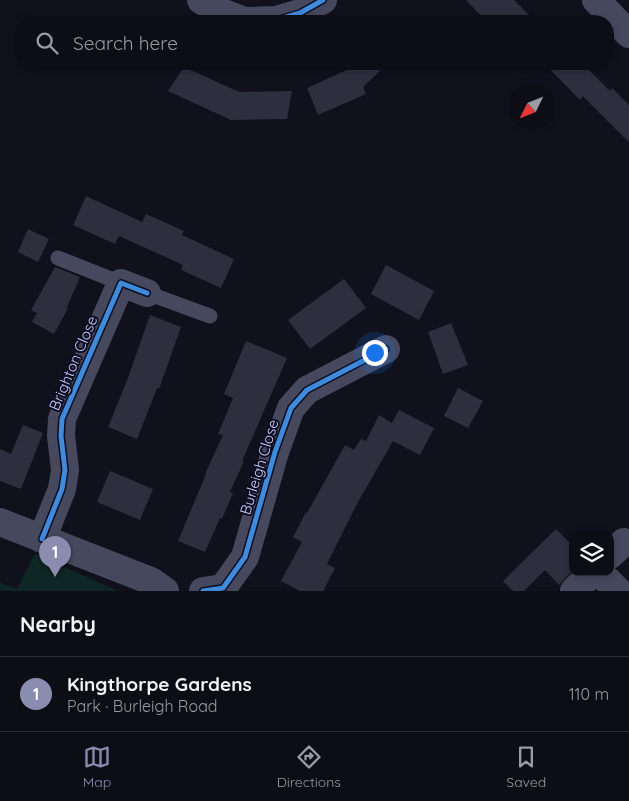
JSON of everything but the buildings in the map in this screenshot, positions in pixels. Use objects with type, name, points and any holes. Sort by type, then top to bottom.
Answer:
[{"type":"street","points":[[201,0],[216,10],[230,15]]},
{"type":"street","points":[[293,15],[323,0]]},
{"type":"street","points":[[596,0],[626,23]]},
{"type":"street","points":[[120,283],[147,293]]},
{"type":"street","name":"Brighton Close","points":[[42,539],[62,489],[65,470],[61,436],[62,419],[120,283]]},
{"type":"street","name":"Burleigh Close","points":[[203,591],[223,588],[245,557],[275,452],[291,408],[308,390],[386,349]]},
{"type":"street","points":[[0,522],[151,581],[165,591]]},
{"type":"street","points":[[574,591],[589,576]]},
{"type":"street","points":[[603,576],[618,591]]},
{"type":"lane","points":[[58,258],[120,283]]},
{"type":"lane","points":[[147,293],[210,316]]},
{"type":"green space","points":[[35,554],[118,591],[0,591],[0,583],[17,589]]},
{"type":"cycle path","points":[[293,15],[323,0]]},
{"type":"cycle path","points":[[42,539],[62,489],[65,470],[61,436],[62,419],[121,283],[147,293]]},
{"type":"cycle path","points":[[203,591],[223,588],[245,557],[275,452],[291,408],[307,390],[386,349]]},
{"type":"place","name":"Kingthorpe Gardens","points":[[55,577]]}]
